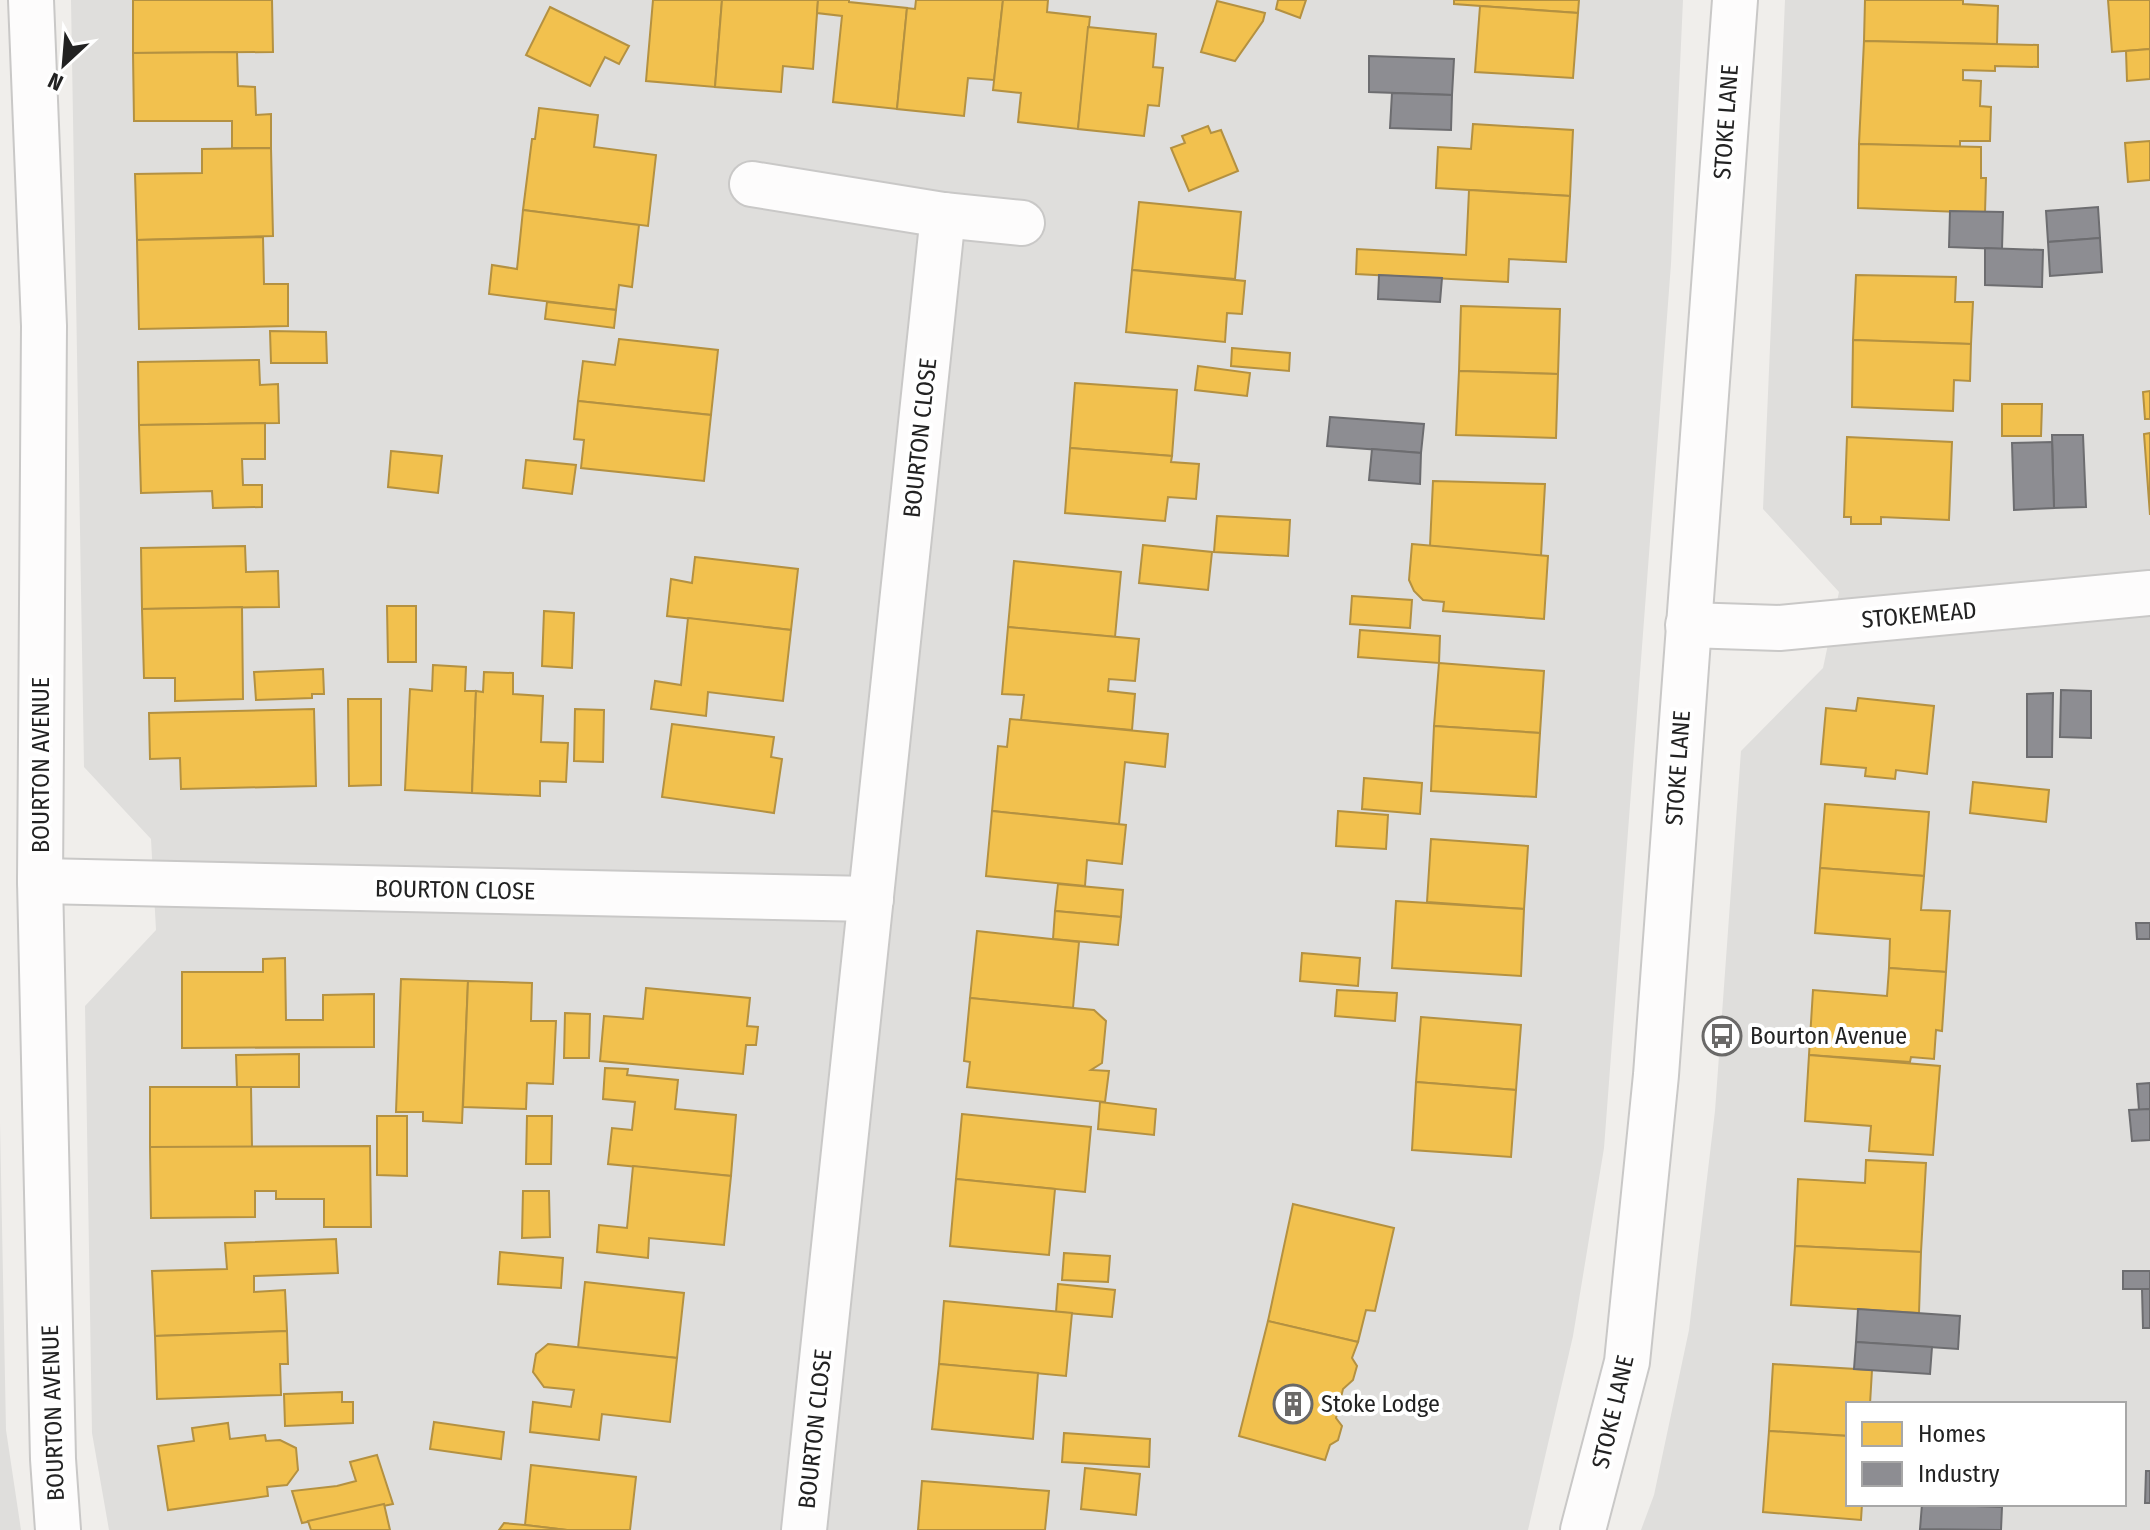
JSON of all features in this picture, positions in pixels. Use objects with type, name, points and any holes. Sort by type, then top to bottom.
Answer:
[{"type":"street","name":"BOURTON AVENUE","points":[[31,0],[44,326],[40,881],[53,1459],[58,1530]]},
{"type":"street","name":"STOKE LANE","points":[[1583,1530],[1627,1362],[1656,1075],[1735,0]]},
{"type":"street","points":[[752,184],[943,215],[1022,223]]},
{"type":"street","name":"BOURTON CLOSE","points":[[804,1530],[943,215]]},
{"type":"street","name":"STOKEMEAD","points":[[1688,625],[1779,628],[2150,593]]},
{"type":"street","name":"BOURTON CLOSE","points":[[40,881],[871,899]]},
{"type":"shaded area","points":[[71,0],[1683,0],[1671,264],[1604,1148],[1573,1336],[1528,1530],[109,1530],[92,1433],[85,1006],[156,930],[151,839],[84,767]]},
{"type":"shaded area","points":[[1785,0],[2150,0],[2150,1530],[1641,1530],[1654,1495],[1689,1330],[1715,1111],[1741,751],[1823,668],[1839,592],[1763,509]]},
{"type":"shaded area","points":[[0,1123],[6,1430],[21,1530],[0,1530]]},
{"type":"building: Homes","points":[[133,0],[272,0],[273,52],[133,53]]},
{"type":"building: Homes","points":[[653,0],[722,0],[715,87],[646,81]]},
{"type":"building: Homes","points":[[722,0],[818,0],[813,69],[783,66],[781,92],[715,87]]},
{"type":"building: Homes","points":[[818,0],[849,0],[907,8],[897,109],[833,102],[842,16],[817,13]]},
{"type":"building: Homes","points":[[916,0],[1003,0],[994,80],[968,78],[964,116],[897,109],[907,8],[915,9]]},
{"type":"building: Homes","points":[[1003,0],[1048,0],[1047,12],[1090,17],[1078,129],[1018,122],[1021,93],[993,90]]},
{"type":"building: Homes","points":[[1278,0],[1306,0],[1300,18],[1276,9]]},
{"type":"building: Homes","points":[[1454,0],[1579,0],[1578,13],[1454,4]]},
{"type":"building: Homes","points":[[1865,0],[1963,0],[1963,4],[1998,6],[1997,44],[1864,41]]},
{"type":"building: Homes","points":[[2108,0],[2150,0],[2150,49],[2112,52]]},
{"type":"building: Homes","points":[[1217,1],[1265,13],[1263,21],[1235,61],[1201,52]]},
{"type":"building: Homes","points":[[1480,6],[1578,13],[1573,78],[1475,72]]},
{"type":"building: Homes","points":[[550,7],[629,46],[619,64],[605,57],[590,86],[526,55]]},
{"type":"building: Homes","points":[[1088,27],[1156,34],[1153,67],[1163,68],[1159,106],[1148,105],[1144,136],[1078,129]]},
{"type":"building: Homes","points":[[1864,41],[2038,45],[2038,67],[1995,66],[1995,71],[1963,70],[1963,80],[1981,81],[1980,106],[1991,107],[1990,141],[1960,141],[1960,147],[1859,144]]},
{"type":"building: Homes","points":[[2150,49],[2150,79],[2127,81],[2126,51]]},
{"type":"building: Homes","points":[[237,52],[238,86],[255,87],[256,115],[271,114],[271,148],[232,148],[232,121],[134,121],[133,53]]},
{"type":"building: Homes","points":[[539,108],[598,115],[594,147],[656,155],[648,226],[523,210]]},
{"type":"building: Homes","points":[[1473,124],[1573,130],[1570,196],[1436,188],[1438,147],[1471,149]]},
{"type":"building: Homes","points":[[1208,126],[1211,133],[1221,130],[1238,171],[1189,191],[1171,148],[1185,143],[1182,136]]},
{"type":"building: Homes","points":[[2150,141],[2150,180],[2128,182],[2125,143]]},
{"type":"building: Homes","points":[[1859,144],[1981,147],[1981,178],[1986,178],[1985,213],[1858,208]]},
{"type":"building: Homes","points":[[271,148],[273,236],[137,240],[135,174],[202,173],[202,149]]},
{"type":"building: Homes","points":[[1469,190],[1570,196],[1566,262],[1509,259],[1508,282],[1356,274],[1357,249],[1466,255]]},
{"type":"building: Homes","points":[[1139,202],[1241,212],[1235,279],[1132,270]]},
{"type":"building: Homes","points":[[523,210],[639,225],[632,287],[619,285],[616,310],[489,294],[492,265],[517,269]]},
{"type":"building: Homes","points":[[263,237],[264,284],[288,284],[288,326],[139,329],[137,240]]},
{"type":"building: Homes","points":[[1132,270],[1245,281],[1242,314],[1227,313],[1225,342],[1126,332]]},
{"type":"building: Homes","points":[[1856,275],[1956,277],[1955,302],[1973,302],[1971,344],[1853,340]]},
{"type":"building: Homes","points":[[547,302],[616,310],[614,328],[545,319]]},
{"type":"building: Homes","points":[[1461,306],[1560,309],[1558,374],[1459,371]]},
{"type":"building: Homes","points":[[270,331],[326,332],[327,363],[271,363]]},
{"type":"building: Homes","points":[[619,339],[718,350],[711,415],[578,401],[583,361],[615,365]]},
{"type":"building: Homes","points":[[1853,340],[1971,344],[1970,381],[1954,380],[1953,411],[1852,407]]},
{"type":"building: Homes","points":[[1232,348],[1290,353],[1289,371],[1231,366]]},
{"type":"building: Homes","points":[[259,360],[260,385],[278,384],[279,423],[139,425],[138,362]]},
{"type":"building: Homes","points":[[1198,366],[1250,373],[1247,396],[1195,390]]},
{"type":"building: Homes","points":[[1459,371],[1558,374],[1556,438],[1456,435]]},
{"type":"building: Homes","points":[[1075,383],[1177,390],[1172,456],[1070,448]]},
{"type":"building: Homes","points":[[2150,391],[2150,419],[2145,419],[2143,392]]},
{"type":"building: Homes","points":[[578,401],[711,415],[704,481],[581,468],[584,440],[574,439]]},
{"type":"building: Homes","points":[[2002,404],[2042,404],[2041,436],[2002,436]]},
{"type":"building: Homes","points":[[265,423],[265,459],[242,459],[243,485],[262,485],[262,507],[213,508],[212,491],[141,493],[139,425]]},
{"type":"building: Homes","points":[[2150,433],[2150,515],[2144,434]]},
{"type":"building: Homes","points":[[1847,437],[1952,442],[1949,520],[1881,517],[1881,524],[1851,524],[1851,517],[1844,517]]},
{"type":"building: Homes","points":[[1070,448],[1172,456],[1171,462],[1199,464],[1196,499],[1168,497],[1165,521],[1065,513]]},
{"type":"building: Homes","points":[[391,451],[442,456],[438,493],[388,487]]},
{"type":"building: Homes","points":[[526,460],[576,465],[572,494],[523,488]]},
{"type":"building: Homes","points":[[1433,481],[1545,484],[1541,556],[1430,546]]},
{"type":"building: Homes","points":[[1217,516],[1290,520],[1288,556],[1214,552]]},
{"type":"building: Homes","points":[[1412,544],[1548,556],[1544,619],[1443,611],[1444,602],[1423,600],[1409,580]]},
{"type":"building: Homes","points":[[1143,545],[1212,552],[1208,590],[1139,583]]},
{"type":"building: Homes","points":[[245,546],[246,572],[278,571],[279,607],[142,609],[141,548]]},
{"type":"building: Homes","points":[[695,557],[798,569],[791,630],[667,616],[671,579],[692,583]]},
{"type":"building: Homes","points":[[1014,561],[1121,572],[1115,637],[1008,627]]},
{"type":"building: Homes","points":[[1352,596],[1412,600],[1410,628],[1350,624]]},
{"type":"building: Homes","points":[[387,606],[416,606],[416,662],[388,662]]},
{"type":"building: Homes","points":[[242,607],[243,699],[175,701],[175,678],[144,678],[142,609]]},
{"type":"building: Homes","points":[[544,611],[574,613],[572,668],[542,666]]},
{"type":"building: Homes","points":[[688,618],[791,630],[783,701],[708,692],[706,716],[651,709],[655,681],[681,685]]},
{"type":"building: Homes","points":[[1008,627],[1139,639],[1135,681],[1109,679],[1108,691],[1135,694],[1132,730],[1021,720],[1024,695],[1002,694]]},
{"type":"building: Homes","points":[[1360,630],[1440,636],[1439,663],[1358,657]]},
{"type":"building: Homes","points":[[1439,663],[1544,671],[1540,733],[1434,726]]},
{"type":"building: Homes","points":[[433,665],[466,667],[465,691],[476,691],[472,793],[405,790],[410,689],[432,691]]},
{"type":"building: Homes","points":[[323,669],[324,694],[312,694],[312,698],[256,700],[254,672]]},
{"type":"building: Homes","points":[[484,672],[513,673],[513,694],[543,696],[541,742],[568,743],[566,782],[540,781],[540,796],[472,793],[476,691],[483,692]]},
{"type":"building: Homes","points":[[1858,698],[1934,706],[1927,774],[1896,770],[1895,779],[1865,776],[1866,768],[1821,764],[1826,708],[1856,711]]},
{"type":"building: Homes","points":[[348,699],[381,699],[381,785],[349,786]]},
{"type":"building: Homes","points":[[314,709],[316,786],[181,789],[180,758],[150,759],[149,713]]},
{"type":"building: Homes","points":[[575,709],[604,710],[603,762],[574,761]]},
{"type":"building: Homes","points":[[1010,719],[1168,734],[1165,767],[1125,762],[1119,824],[992,811],[998,746],[1007,747]]},
{"type":"building: Homes","points":[[672,724],[774,737],[771,757],[782,759],[774,813],[662,797]]},
{"type":"building: Homes","points":[[1434,726],[1540,733],[1536,797],[1431,791]]},
{"type":"building: Homes","points":[[1364,778],[1422,783],[1420,814],[1362,809]]},
{"type":"building: Homes","points":[[1973,782],[2049,790],[2046,822],[1970,813]]},
{"type":"building: Homes","points":[[1825,804],[1929,812],[1924,876],[1820,868]]},
{"type":"building: Homes","points":[[992,811],[1126,825],[1122,864],[1087,860],[1085,886],[986,876]]},
{"type":"building: Homes","points":[[1338,811],[1388,815],[1386,849],[1336,846]]},
{"type":"building: Homes","points":[[1431,839],[1528,846],[1524,909],[1427,902]]},
{"type":"building: Homes","points":[[1820,868],[1924,876],[1921,910],[1950,911],[1946,972],[1889,968],[1890,939],[1815,933]]},
{"type":"building: Homes","points":[[1058,884],[1123,890],[1121,917],[1055,911]]},
{"type":"building: Homes","points":[[1396,901],[1524,909],[1521,976],[1392,968]]},
{"type":"building: Homes","points":[[1055,911],[1121,917],[1118,945],[1053,939]]},
{"type":"building: Homes","points":[[977,931],[1079,942],[1073,1008],[970,998]]},
{"type":"building: Homes","points":[[1302,953],[1360,958],[1358,986],[1300,981]]},
{"type":"building: Homes","points":[[285,958],[286,1020],[323,1020],[323,995],[374,994],[374,1047],[182,1048],[182,972],[263,972],[263,959]]},
{"type":"building: Homes","points":[[1889,968],[1946,972],[1942,1031],[1936,1030],[1934,1059],[1911,1057],[1910,1062],[1809,1055],[1813,990],[1887,996]]},
{"type":"building: Homes","points":[[401,979],[468,981],[462,1123],[423,1121],[423,1112],[396,1112]]},
{"type":"building: Homes","points":[[468,981],[532,983],[531,1021],[556,1021],[553,1084],[527,1083],[526,1109],[463,1107]]},
{"type":"building: Homes","points":[[646,988],[750,998],[747,1026],[758,1027],[756,1045],[746,1045],[743,1074],[600,1061],[604,1016],[643,1019]]},
{"type":"building: Homes","points":[[1337,990],[1397,993],[1395,1021],[1335,1016]]},
{"type":"building: Homes","points":[[970,998],[1094,1010],[1106,1021],[1102,1063],[1091,1070],[1109,1071],[1105,1102],[967,1087],[970,1062],[964,1061]]},
{"type":"building: Homes","points":[[565,1013],[590,1014],[589,1058],[564,1058]]},
{"type":"building: Homes","points":[[1421,1017],[1521,1025],[1516,1090],[1416,1082]]},
{"type":"building: Homes","points":[[299,1054],[299,1087],[237,1087],[236,1055]]},
{"type":"building: Homes","points":[[1809,1055],[1940,1066],[1933,1155],[1869,1151],[1871,1126],[1805,1121]]},
{"type":"building: Homes","points":[[605,1068],[628,1069],[627,1075],[678,1080],[675,1109],[736,1115],[731,1176],[608,1164],[612,1128],[632,1130],[635,1102],[603,1099]]},
{"type":"building: Homes","points":[[1416,1082],[1516,1090],[1511,1157],[1412,1150]]},
{"type":"building: Homes","points":[[150,1087],[251,1087],[252,1147],[150,1147]]},
{"type":"building: Homes","points":[[1100,1102],[1156,1109],[1154,1135],[1098,1129]]},
{"type":"building: Homes","points":[[962,1114],[1091,1127],[1085,1192],[956,1179]]},
{"type":"building: Homes","points":[[377,1116],[407,1116],[407,1176],[377,1175]]},
{"type":"building: Homes","points":[[527,1116],[552,1116],[551,1164],[526,1164]]},
{"type":"building: Homes","points":[[370,1146],[371,1227],[324,1227],[324,1199],[276,1199],[276,1191],[255,1191],[255,1217],[151,1218],[150,1147]]},
{"type":"building: Homes","points":[[1866,1160],[1926,1163],[1921,1252],[1795,1246],[1798,1179],[1865,1183]]},
{"type":"building: Homes","points":[[633,1166],[731,1176],[724,1245],[649,1238],[648,1258],[597,1252],[599,1225],[627,1228]]},
{"type":"building: Homes","points":[[956,1179],[1055,1189],[1049,1255],[950,1246]]},
{"type":"building: Homes","points":[[523,1191],[549,1191],[550,1237],[522,1238]]},
{"type":"building: Homes","points":[[1293,1204],[1394,1228],[1375,1311],[1366,1310],[1358,1342],[1268,1321]]},
{"type":"building: Homes","points":[[336,1239],[338,1273],[254,1276],[254,1292],[285,1290],[287,1331],[155,1336],[152,1271],[227,1269],[225,1243]]},
{"type":"building: Homes","points":[[1795,1246],[1921,1252],[1919,1313],[1791,1305]]},
{"type":"building: Homes","points":[[500,1252],[563,1258],[561,1288],[498,1284]]},
{"type":"building: Homes","points":[[1064,1253],[1110,1256],[1108,1282],[1062,1280]]},
{"type":"building: Homes","points":[[585,1282],[684,1293],[677,1358],[578,1348]]},
{"type":"building: Homes","points":[[1058,1284],[1115,1290],[1112,1317],[1056,1312]]},
{"type":"building: Homes","points":[[944,1301],[1072,1313],[1066,1376],[939,1364]]},
{"type":"building: Homes","name":"Stoke Lodge","points":[[1268,1321],[1358,1342],[1352,1358],[1357,1366],[1353,1380],[1343,1389],[1336,1418],[1342,1426],[1338,1440],[1330,1445],[1325,1460],[1239,1436]]},
{"type":"building: Homes","points":[[287,1331],[288,1364],[280,1364],[281,1395],[157,1399],[155,1336]]},
{"type":"building: Homes","points":[[548,1344],[677,1358],[670,1422],[602,1414],[599,1440],[530,1432],[533,1402],[571,1407],[574,1390],[544,1387],[533,1372],[536,1354]]},
{"type":"building: Homes","points":[[939,1364],[1038,1373],[1033,1439],[932,1429]]},
{"type":"building: Homes","points":[[1773,1364],[1872,1370],[1870,1402],[1846,1402],[1846,1436],[1769,1431]]},
{"type":"building: Homes","points":[[342,1392],[342,1402],[353,1402],[353,1423],[285,1426],[284,1394]]},
{"type":"building: Homes","points":[[434,1422],[504,1432],[501,1459],[430,1449]]},
{"type":"building: Homes","points":[[228,1423],[230,1439],[265,1435],[266,1441],[280,1440],[296,1448],[298,1470],[287,1485],[267,1487],[268,1496],[168,1510],[158,1446],[194,1441],[192,1428]]},
{"type":"building: Homes","points":[[1769,1431],[1846,1436],[1846,1506],[1862,1506],[1861,1520],[1763,1512]]},
{"type":"building: Homes","points":[[1064,1433],[1150,1439],[1149,1467],[1062,1462]]},
{"type":"building: Homes","points":[[377,1455],[393,1504],[302,1523],[292,1491],[356,1481],[350,1462]]},
{"type":"building: Homes","points":[[531,1465],[636,1477],[630,1530],[567,1530],[525,1525]]},
{"type":"building: Homes","points":[[1085,1468],[1140,1474],[1136,1515],[1081,1509]]},
{"type":"building: Homes","points":[[922,1481],[1049,1491],[1045,1530],[918,1530]]},
{"type":"building: Homes","points":[[384,1504],[390,1530],[311,1530],[308,1521]]},
{"type":"building: Homes","points":[[504,1523],[525,1525],[567,1530],[499,1530]]},
{"type":"building: Industry","points":[[1369,56],[1454,59],[1452,95],[1369,92]]},
{"type":"building: Industry","points":[[1392,93],[1452,95],[1451,130],[1390,128]]},
{"type":"building: Industry","points":[[2098,207],[2100,238],[2048,242],[2046,211]]},
{"type":"building: Industry","points":[[1950,211],[2003,212],[2002,249],[1949,247]]},
{"type":"building: Industry","points":[[2100,238],[2102,272],[2050,276],[2048,242]]},
{"type":"building: Industry","points":[[1985,248],[2043,250],[2042,287],[1985,285]]},
{"type":"building: Industry","points":[[1379,275],[1442,278],[1440,302],[1378,299]]},
{"type":"building: Industry","points":[[1330,417],[1424,424],[1421,453],[1327,446]]},
{"type":"building: Industry","points":[[2052,435],[2083,435],[2086,507],[2054,508]]},
{"type":"building: Industry","points":[[2052,442],[2054,508],[2014,510],[2012,443]]},
{"type":"building: Industry","points":[[1372,449],[1421,453],[1420,484],[1369,480]]},
{"type":"building: Industry","points":[[2061,690],[2091,691],[2091,738],[2060,737]]},
{"type":"building: Industry","points":[[2053,693],[2052,757],[2027,757],[2027,694]]},
{"type":"building: Industry","points":[[2136,923],[2150,923],[2150,939],[2137,939]]},
{"type":"building: Industry","points":[[2150,1083],[2150,1109],[2139,1110],[2137,1084]]},
{"type":"building: Industry","points":[[2150,1109],[2150,1140],[2132,1141],[2129,1110]]},
{"type":"building: Industry","points":[[2123,1271],[2150,1271],[2150,1289],[2123,1289]]},
{"type":"building: Industry","points":[[2142,1289],[2150,1289],[2150,1328],[2143,1328]]},
{"type":"building: Industry","points":[[1858,1309],[1960,1316],[1958,1349],[1856,1342]]},
{"type":"building: Industry","points":[[1856,1342],[1932,1347],[1930,1374],[1854,1369]]},
{"type":"building: Industry","points":[[2146,1471],[2150,1471],[2150,1503],[2145,1503]]},
{"type":"building: Industry","points":[[1922,1506],[2002,1507],[2001,1530],[1920,1529]]},
{"type":"place","name":"Bourton Avenue","points":[[1722,1036]]},
{"type":"place","name":"Stoke Lodge","points":[[1293,1404]]}]
